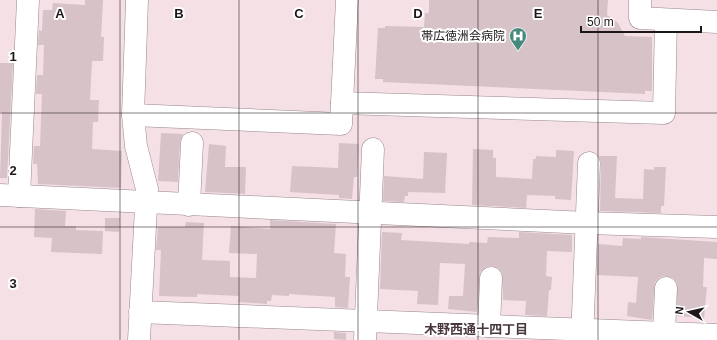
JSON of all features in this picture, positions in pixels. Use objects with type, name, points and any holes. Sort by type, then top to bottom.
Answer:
[{"type":"street","points":[[28,0],[10,196],[588,223],[717,227]]},
{"type":"street","points":[[137,0],[133,115],[136,146],[147,189],[139,340]]},
{"type":"street","points":[[133,115],[341,124],[347,0]]},
{"type":"street","points":[[640,0],[640,18],[717,22]]},
{"type":"street","points":[[342,103],[664,113],[666,20]]},
{"type":"street","points":[[188,205],[192,143]]},
{"type":"street","points":[[365,330],[373,149]]},
{"type":"street","points":[[582,335],[588,223],[589,163]]},
{"type":"street","points":[[489,326],[492,278]]},
{"type":"street","points":[[664,333],[666,288]]},
{"type":"street","points":[[140,312],[365,330],[489,326],[582,335],[664,333],[717,335]]},
{"type":"building","points":[[85,0],[103,0],[101,37],[104,37],[103,61],[92,61],[90,100],[99,100],[98,122],[93,122],[92,149],[122,151],[121,188],[38,184],[37,164],[33,164],[34,146],[40,146],[42,94],[36,94],[37,75],[43,75],[44,45],[38,45],[39,30],[42,31],[43,10],[52,10],[53,3],[85,5]]},
{"type":"building","name":"帯広徳洲会病院","points":[[429,0],[608,0],[607,15],[618,23],[625,36],[652,37],[652,91],[645,91],[645,94],[383,82],[383,79],[375,79],[378,28],[385,28],[385,26],[424,27],[425,13],[429,13]]},
{"type":"building","points":[[0,63],[13,63],[7,178],[0,178],[2,112],[0,112]]},
{"type":"building","points":[[161,133],[183,134],[180,142],[178,182],[158,181]]},
{"type":"building","points":[[339,143],[359,144],[357,177],[354,177],[352,199],[339,198],[339,195],[290,192],[292,166],[338,168]]},
{"type":"building","points":[[209,144],[226,146],[225,167],[246,167],[245,194],[205,192]]},
{"type":"building","points":[[473,149],[493,150],[493,158],[496,158],[496,177],[532,179],[533,159],[536,159],[536,156],[556,157],[556,150],[574,151],[571,200],[555,199],[555,196],[527,195],[526,208],[472,205]]},
{"type":"building","points":[[424,152],[447,153],[445,193],[408,192],[408,196],[405,196],[404,202],[383,201],[384,176],[423,179]]},
{"type":"building","points":[[599,156],[617,156],[615,198],[643,199],[644,169],[654,170],[654,167],[666,167],[664,206],[661,206],[661,213],[600,211],[601,163]]},
{"type":"building","points":[[35,209],[66,211],[65,226],[76,226],[76,230],[103,231],[102,254],[51,252],[52,238],[34,237]]},
{"type":"building","points":[[105,218],[120,218],[119,232],[105,231]]},
{"type":"building","points":[[270,220],[336,224],[334,253],[346,254],[345,277],[350,277],[348,308],[335,307],[335,297],[289,294],[289,296],[272,295],[271,301],[267,301],[267,304],[238,302],[239,296],[197,294],[197,297],[159,296],[161,250],[156,250],[158,227],[185,227],[186,222],[204,223],[202,260],[230,261],[230,277],[256,278],[257,254],[229,253],[231,226],[270,229]]},
{"type":"building","points":[[382,232],[402,233],[401,240],[469,244],[469,242],[487,243],[488,237],[519,238],[519,232],[572,235],[572,252],[547,251],[546,276],[552,277],[551,290],[549,290],[547,316],[525,315],[526,301],[503,300],[502,273],[498,268],[492,266],[486,267],[480,272],[477,312],[448,309],[449,296],[463,296],[465,264],[440,263],[438,305],[417,304],[418,291],[380,289]]},
{"type":"building","points":[[641,237],[717,242],[717,259],[704,258],[703,287],[707,287],[704,318],[677,316],[677,283],[673,278],[666,276],[660,277],[655,282],[652,320],[627,316],[628,302],[636,303],[638,277],[597,275],[598,244],[622,246],[623,238],[641,239]]},
{"type":"building","points":[[334,332],[346,333],[346,340],[334,339]]},
{"type":"place","name":"帯広徳洲会病院","points":[[518,51]]},
{"type":"district","name":"木野西通十四丁目","points":[[476,329]]}]
